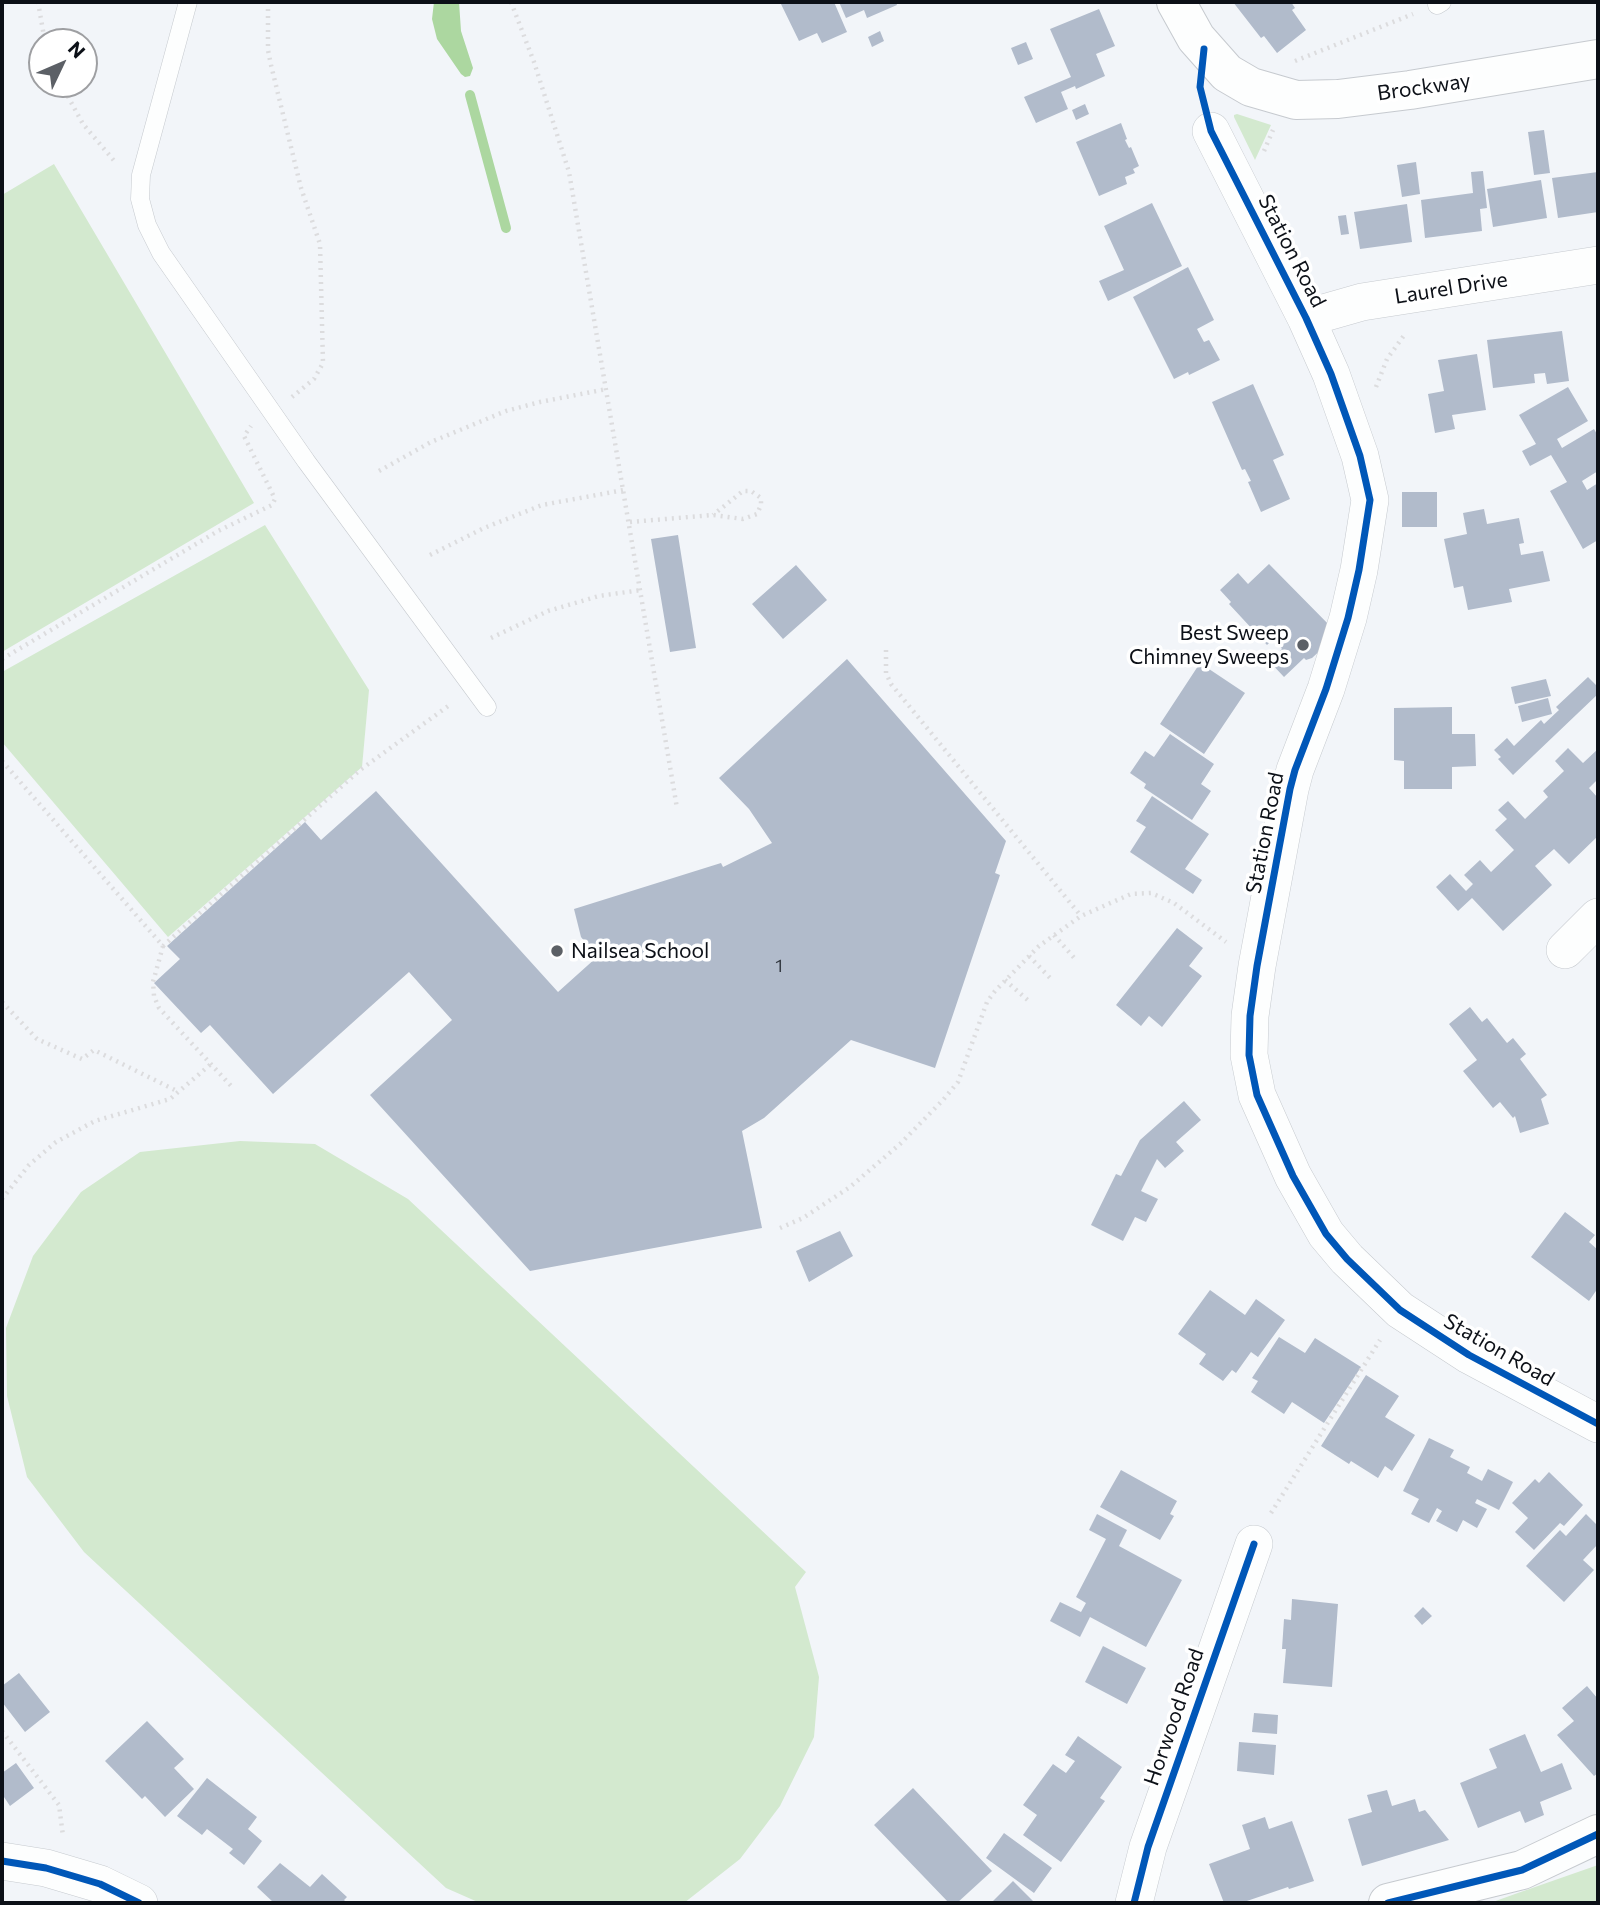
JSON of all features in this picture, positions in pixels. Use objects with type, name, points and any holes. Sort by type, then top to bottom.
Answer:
[{"type":"street","points":[[1176,2],[1204,48],[1227,73],[1268,93]]},
{"type":"street","name":"Brockway","points":[[1268,93],[1338,99],[1598,59]]},
{"type":"street","name":"Station Road","points":[[1211,131],[1306,318],[1331,374],[1360,456],[1369,493],[1370,510],[1359,570],[1338,653],[1295,770],[1257,966],[1250,1016],[1249,1055],[1257,1096],[1273,1136],[1326,1234],[1347,1259],[1400,1310],[1469,1354],[1598,1424]]},
{"type":"street","name":"Laurel Drive","points":[[1306,318],[1362,302],[1598,265]]},
{"type":"street","name":"Horwood Road","points":[[1134,1903],[1152,1834],[1254,1544]]},
{"type":"street","points":[[1388,1903],[1522,1870],[1598,1835]]},
{"type":"street","points":[[2,1861],[46,1868],[100,1884],[139,1903]]},
{"type":"lane","points":[[188,2],[143,162],[139,185],[147,225],[161,253],[306,461],[487,707]]},
{"type":"path","points":[[38,2],[43,28]]},
{"type":"path","points":[[512,2],[569,172],[677,808]]},
{"type":"path","points":[[1245,197],[1268,93],[1289,63],[1440,3]]},
{"type":"path","points":[[69,98],[83,124],[114,159],[122,173],[124,190],[131,196],[140,195]]},
{"type":"path","points":[[1375,392],[1387,359],[1412,328]]},
{"type":"path","points":[[379,471],[431,442],[496,415],[540,402],[607,389]]},
{"type":"path","points":[[430,555],[484,527],[542,505],[624,489]]},
{"type":"path","points":[[630,523],[713,515],[738,519],[752,517],[760,509],[761,498],[751,491],[743,491],[713,515]]},
{"type":"path","points":[[491,638],[521,622],[561,607],[598,596],[641,590]]},
{"type":"path","points":[[886,650],[886,673],[891,684],[1081,916]]},
{"type":"path","points":[[233,1088],[159,1008],[154,996],[153,978],[163,946],[360,770],[473,688]]},
{"type":"path","points":[[2,761],[163,946]]},
{"type":"path","points":[[780,1228],[803,1219],[850,1187],[900,1144],[943,1100],[958,1082],[987,1002],[1005,979],[1029,957],[1081,916],[1131,894],[1152,893],[1174,903],[1257,966]]},
{"type":"path","points":[[1054,935],[1076,960]]},
{"type":"path","points":[[1029,957],[1053,981]]},
{"type":"path","points":[[1005,979],[1031,1003]]},
{"type":"path","points":[[2,1002],[37,1039],[82,1059],[94,1050],[179,1091]]},
{"type":"path","points":[[2,1199],[29,1165],[65,1137],[94,1121],[165,1101],[211,1064]]},
{"type":"path","points":[[1254,1544],[1275,1505],[1400,1310]]},
{"type":"path","points":[[2,1731],[58,1805],[69,1875]]},
{"type":"shaded area","points":[[434,2],[459,2],[461,31],[473,68],[470,76],[461,74],[437,39],[432,19]]},
{"type":"shaded area","points":[[1237,114],[1271,125],[1255,160],[1234,117]]},
{"type":"shaded area","points":[[54,164],[254,503],[2,652],[2,195]]},
{"type":"shaded area","points":[[265,525],[369,690],[362,767],[168,937],[2,742],[2,672]]},
{"type":"shaded area","points":[[240,1141],[315,1144],[408,1199],[806,1572],[795,1587],[819,1677],[814,1737],[780,1806],[740,1859],[684,1903],[480,1903],[446,1888],[84,1552],[27,1477],[7,1396],[6,1328],[33,1256],[81,1192],[140,1152]]},
{"type":"shaded area","points":[[1598,1865],[1598,1903],[1490,1903],[1515,1894]]},
{"type":"building","points":[[780,2],[834,2],[847,32],[822,43],[817,33],[799,41]]},
{"type":"building","points":[[839,2],[896,2],[897,5],[867,18],[864,10],[846,18]]},
{"type":"building","points":[[1233,2],[1291,2],[1295,8],[1292,10],[1306,30],[1277,53],[1264,36],[1261,38]]},
{"type":"building","points":[[1099,9],[1115,46],[1096,54],[1105,76],[1076,89],[1075,86],[1061,92],[1068,109],[1036,123],[1024,97],[1071,77],[1050,29]]},
{"type":"building","points":[[880,31],[884,41],[872,47],[868,37]]},
{"type":"building","points":[[1026,42],[1033,59],[1018,65],[1011,48]]},
{"type":"building","points":[[1085,104],[1089,114],[1076,120],[1072,110]]},
{"type":"building","points":[[1121,123],[1127,139],[1125,140],[1139,166],[1133,169],[1135,173],[1125,177],[1127,184],[1099,196],[1076,142]]},
{"type":"building","points":[[1544,130],[1550,173],[1534,175],[1528,132]]},
{"type":"building","points":[[1416,162],[1420,194],[1402,197],[1397,165]]},
{"type":"building","points":[[1483,171],[1487,208],[1480,209],[1482,231],[1425,238],[1421,200],[1473,193],[1471,172]]},
{"type":"building","points":[[1598,172],[1598,212],[1558,218],[1552,178]]},
{"type":"building","points":[[1541,180],[1547,218],[1493,227],[1487,189]]},
{"type":"building","points":[[1152,203],[1182,266],[1108,301],[1099,281],[1124,270],[1104,226]]},
{"type":"building","points":[[1407,204],[1412,242],[1360,249],[1354,212]]},
{"type":"building","points":[[1346,215],[1349,234],[1341,235],[1338,216]]},
{"type":"building","points":[[1188,267],[1214,320],[1197,329],[1204,342],[1209,340],[1220,360],[1174,379],[1133,297]]},
{"type":"building","points":[[1562,331],[1569,381],[1547,384],[1545,373],[1534,374],[1535,383],[1493,388],[1487,340]]},
{"type":"building","points":[[1477,354],[1486,410],[1452,415],[1455,429],[1435,433],[1428,394],[1444,391],[1438,360]]},
{"type":"building","points":[[1253,384],[1284,455],[1273,460],[1290,499],[1261,512],[1248,482],[1251,481],[1245,469],[1242,470],[1212,402]]},
{"type":"building","points":[[1568,387],[1588,421],[1557,439],[1562,448],[1594,429],[1598,436],[1598,471],[1582,481],[1587,490],[1598,483],[1598,540],[1583,549],[1550,491],[1567,482],[1551,455],[1530,466],[1522,451],[1536,444],[1519,415]]},
{"type":"building","points":[[1402,492],[1437,492],[1437,527],[1402,527]]},
{"type":"building","points":[[1484,509],[1487,524],[1519,518],[1524,543],[1519,544],[1521,555],[1543,551],[1550,581],[1509,589],[1512,602],[1468,610],[1463,586],[1454,588],[1444,539],[1467,534],[1463,513]]},
{"type":"building","points":[[678,535],[696,648],[670,652],[651,539]]},
{"type":"building","points":[[1269,564],[1338,634],[1312,658],[1304,658],[1284,677],[1269,661],[1282,649],[1275,640],[1285,631],[1283,629],[1267,645],[1229,604],[1231,602],[1220,590],[1238,573],[1248,584]]},
{"type":"building","points":[[796,565],[827,600],[783,639],[752,604]]},
{"type":"building","points":[[847,659],[1006,841],[995,873],[1000,875],[935,1068],[851,1040],[764,1118],[742,1131],[762,1228],[530,1271],[370,1095],[452,1020],[409,972],[273,1094],[210,1025],[201,1033],[154,983],[180,959],[167,946],[305,822],[321,840],[376,791],[558,992],[597,957],[581,937],[574,909],[721,863],[723,867],[772,843],[749,809],[719,778]]},
{"type":"building","points":[[1200,663],[1245,693],[1204,754],[1160,724]]},
{"type":"building","points":[[1588,677],[1598,687],[1598,694],[1513,775],[1498,759],[1501,757],[1494,750],[1507,738],[1514,746],[1541,720],[1544,724],[1559,710],[1556,707]]},
{"type":"building","points":[[1546,679],[1551,696],[1515,704],[1511,687]]},
{"type":"building","points":[[1548,698],[1552,714],[1522,722],[1518,706]]},
{"type":"building","points":[[1452,707],[1452,734],[1475,734],[1476,766],[1452,767],[1452,789],[1404,789],[1404,761],[1394,760],[1394,708]]},
{"type":"building","points":[[1170,734],[1214,764],[1201,784],[1211,791],[1192,820],[1144,788],[1146,784],[1130,773],[1145,751],[1154,757]]},
{"type":"building","points":[[1568,748],[1583,763],[1598,749],[1598,779],[1589,788],[1598,798],[1598,836],[1569,864],[1554,849],[1535,866],[1552,885],[1503,931],[1472,898],[1458,911],[1436,887],[1450,874],[1466,891],[1473,884],[1464,875],[1480,860],[1491,872],[1514,850],[1495,830],[1507,819],[1498,810],[1508,801],[1525,819],[1548,797],[1543,791],[1564,771],[1555,761]]},
{"type":"building","points":[[1152,796],[1209,834],[1185,869],[1202,880],[1193,894],[1130,852],[1146,827],[1136,821]]},
{"type":"building","points":[[1177,928],[1203,948],[1189,966],[1202,976],[1162,1027],[1149,1016],[1141,1026],[1116,1005]]},
{"type":"building","points":[[1470,1007],[1482,1022],[1487,1018],[1507,1043],[1513,1038],[1526,1054],[1520,1059],[1547,1095],[1541,1099],[1549,1124],[1520,1133],[1515,1116],[1513,1118],[1500,1102],[1493,1108],[1463,1071],[1477,1060],[1449,1024]]},
{"type":"building","points":[[1184,1101],[1201,1120],[1176,1142],[1184,1151],[1165,1168],[1157,1159],[1141,1191],[1158,1199],[1146,1222],[1135,1217],[1123,1241],[1091,1225],[1116,1174],[1121,1176],[1140,1140]]},
{"type":"building","points":[[1565,1212],[1595,1235],[1589,1242],[1598,1250],[1598,1288],[1589,1301],[1531,1257]]},
{"type":"building","points":[[840,1231],[853,1256],[809,1282],[796,1251]]},
{"type":"building","points":[[1210,1290],[1245,1315],[1256,1299],[1285,1320],[1258,1357],[1251,1352],[1236,1373],[1232,1370],[1223,1381],[1199,1364],[1206,1354],[1178,1334]]},
{"type":"building","points":[[1279,1337],[1305,1353],[1315,1338],[1361,1367],[1324,1423],[1292,1402],[1284,1414],[1251,1392],[1258,1381],[1252,1378]]},
{"type":"building","points":[[1366,1375],[1399,1396],[1385,1417],[1415,1435],[1392,1471],[1385,1466],[1378,1478],[1321,1446]]},
{"type":"building","points":[[1429,1438],[1454,1450],[1450,1457],[1470,1467],[1467,1473],[1482,1481],[1488,1469],[1513,1482],[1499,1510],[1477,1499],[1475,1503],[1487,1509],[1477,1528],[1463,1520],[1457,1532],[1436,1521],[1442,1511],[1437,1508],[1429,1523],[1411,1514],[1419,1499],[1403,1491]]},
{"type":"building","points":[[1121,1470],[1177,1501],[1170,1514],[1174,1516],[1160,1540],[1100,1507]]},
{"type":"building","points":[[1549,1472],[1583,1505],[1564,1526],[1560,1523],[1534,1550],[1515,1532],[1528,1518],[1512,1503],[1535,1479],[1539,1483]]},
{"type":"building","points":[[1097,1514],[1127,1530],[1119,1546],[1182,1580],[1146,1647],[1090,1617],[1080,1637],[1050,1621],[1060,1602],[1081,1612],[1086,1603],[1076,1597],[1106,1539],[1089,1530]]},
{"type":"building","points":[[1586,1514],[1598,1526],[1598,1544],[1583,1560],[1594,1570],[1564,1602],[1526,1566],[1560,1530],[1566,1536]]},
{"type":"building","points":[[1292,1599],[1338,1604],[1332,1687],[1283,1683],[1286,1649],[1282,1649],[1284,1619],[1291,1620]]},
{"type":"building","points":[[1423,1607],[1432,1616],[1422,1625],[1414,1616]]},
{"type":"building","points":[[1103,1646],[1146,1668],[1127,1704],[1085,1682]]},
{"type":"building","points":[[19,1673],[50,1712],[25,1732],[2,1702],[2,1686]]},
{"type":"building","points":[[1587,1686],[1598,1699],[1598,1773],[1594,1776],[1557,1735],[1574,1721],[1562,1708]]},
{"type":"building","points":[[1254,1713],[1278,1715],[1277,1734],[1252,1732]]},
{"type":"building","points":[[147,1721],[184,1759],[174,1768],[194,1789],[165,1817],[145,1796],[142,1799],[105,1761]]},
{"type":"building","points":[[1525,1734],[1541,1772],[1562,1763],[1572,1789],[1540,1802],[1544,1815],[1525,1823],[1520,1811],[1478,1828],[1460,1783],[1497,1768],[1489,1749]]},
{"type":"building","points":[[1078,1736],[1122,1767],[1100,1798],[1105,1801],[1061,1862],[1023,1835],[1037,1815],[1023,1805],[1053,1764],[1066,1773],[1075,1761],[1065,1755]]},
{"type":"building","points":[[1239,1742],[1276,1745],[1274,1775],[1237,1771]]},
{"type":"building","points":[[16,1763],[34,1788],[10,1806],[2,1794],[2,1773]]},
{"type":"building","points":[[207,1778],[257,1817],[248,1829],[262,1841],[244,1865],[229,1853],[233,1849],[207,1829],[202,1835],[177,1816]]},
{"type":"building","points":[[913,1788],[992,1871],[957,1903],[949,1903],[874,1825]]},
{"type":"building","points":[[1387,1790],[1392,1806],[1415,1799],[1419,1812],[1425,1810],[1449,1840],[1362,1866],[1348,1819],[1372,1812],[1367,1795]]},
{"type":"building","points":[[1265,1817],[1269,1829],[1292,1821],[1314,1881],[1241,1903],[1224,1903],[1209,1864],[1250,1849],[1242,1825]]},
{"type":"building","points":[[1004,1833],[1052,1868],[1034,1893],[986,1858]]},
{"type":"building","points":[[280,1863],[310,1887],[322,1874],[347,1897],[344,1900],[347,1903],[274,1903],[257,1887]]},
{"type":"building","points":[[1013,1881],[1035,1903],[991,1903]]},
{"type":"waterway","points":[[470,95],[506,228]]},
{"type":"cycle path","points":[[1204,49],[1200,87],[1211,131],[1306,318],[1331,374],[1360,456],[1370,500],[1348,618],[1290,789],[1250,1016],[1249,1055],[1257,1095],[1293,1176],[1326,1234],[1347,1259],[1400,1310],[1469,1355],[1598,1424]]},
{"type":"cycle path","points":[[1134,1903],[1148,1847],[1254,1544]]},
{"type":"cycle path","points":[[1388,1903],[1522,1870],[1598,1834]]},
{"type":"cycle path","points":[[2,1861],[46,1868],[100,1884],[139,1903]]},
{"type":"place","name":"Best Sweep Chimney Sweeps","points":[[1303,645]]},
{"type":"place","name":"Nailsea School","points":[[557,951]]}]
